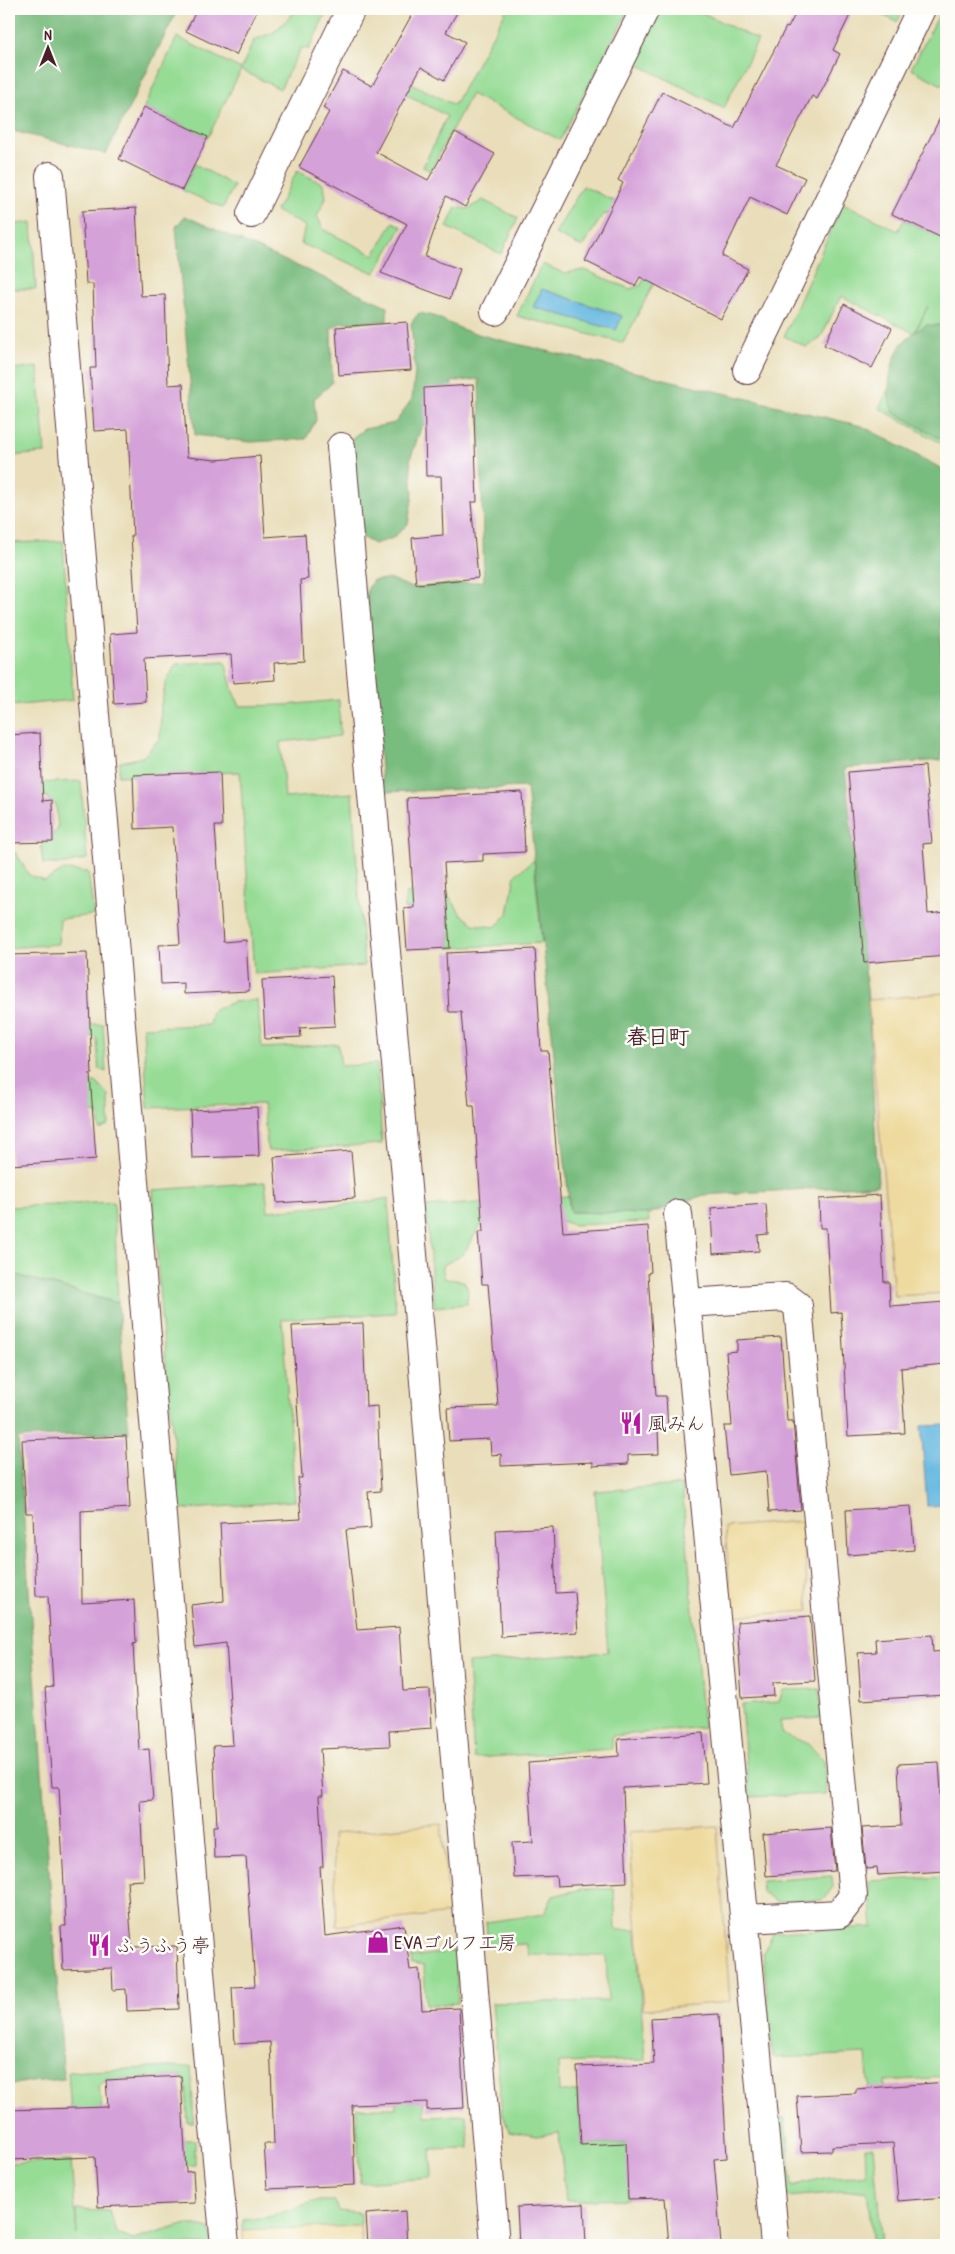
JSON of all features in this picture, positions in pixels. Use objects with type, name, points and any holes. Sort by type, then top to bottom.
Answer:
[{"type":"street","points":[[250,214],[351,9]]},
{"type":"street","points":[[495,311],[645,9]]},
{"type":"street","points":[[747,370],[921,9]]},
{"type":"street","points":[[50,176],[203,2011],[225,2245]]},
{"type":"street","points":[[341,447],[420,1343],[495,2245]]},
{"type":"street","points":[[678,1214],[775,2245]]},
{"type":"street","points":[[686,1303],[786,1297],[798,1306],[853,1896],[839,1914],[745,1919]]},
{"type":"green space","points":[[9,9],[178,9],[106,154],[9,130]]},
{"type":"green space","points":[[298,9],[328,9],[309,49],[301,48],[280,89],[241,70],[208,137],[144,107],[177,37],[241,69],[254,40],[274,32]]},
{"type":"green space","points":[[507,9],[581,9],[586,11],[588,9],[629,9],[560,140],[471,94],[430,171],[423,167],[447,116],[404,93],[409,82],[454,105]]},
{"type":"green space","points":[[662,9],[695,9],[758,40],[724,108],[635,63]]},
{"type":"green space","points":[[870,9],[904,9],[897,22]]},
{"type":"green space","points":[[942,9],[946,9],[946,87],[911,69]]},
{"type":"green space","points":[[195,164],[234,186],[223,208],[182,190]]},
{"type":"green space","points":[[297,171],[324,184],[326,198],[317,216],[324,230],[374,255],[393,222],[402,227],[375,273],[301,244],[305,226],[276,211]]},
{"type":"green space","points":[[583,186],[680,233],[623,343],[517,316],[542,264],[564,273],[585,270],[630,289],[641,285],[662,242],[617,211],[603,215],[582,247],[555,234]],"holes":[[[542,289],[622,316],[616,330],[534,307]]]},
{"type":"green space","points":[[483,200],[518,218],[501,254],[447,227],[456,207],[468,209]]},
{"type":"green space","points":[[843,203],[898,231],[904,220],[946,240],[946,446],[879,408],[928,306],[914,333],[841,296],[820,339],[806,347],[784,336]]},
{"type":"green space","points":[[185,216],[387,306],[387,321],[341,323],[331,329],[332,383],[314,399],[316,420],[306,439],[251,442],[195,435],[176,227]]},
{"type":"green space","points":[[32,222],[36,289],[9,289],[9,225]]},
{"type":"green space","points":[[419,313],[434,316],[464,330],[492,338],[862,426],[946,471],[946,612],[940,613],[944,742],[941,760],[845,768],[868,1000],[878,1185],[704,1195],[648,1214],[570,1212],[527,787],[383,792],[366,592],[373,580],[391,579],[412,588],[484,581],[479,379],[452,382],[447,402],[421,428],[410,460],[413,494],[408,524],[393,538],[374,544],[354,533],[348,483],[352,438],[364,429],[395,423],[412,399],[415,372],[411,323]]},
{"type":"green space","points":[[926,325],[946,325],[946,442],[893,412],[890,405],[890,376],[899,348],[904,341]]},
{"type":"green space","points":[[38,367],[45,453],[9,456],[9,369]]},
{"type":"green space","points":[[63,541],[73,700],[9,706],[9,543]]},
{"type":"green space","points":[[225,661],[233,692],[240,706],[286,705],[339,700],[340,736],[280,742],[285,798],[352,793],[364,966],[254,974],[240,772],[118,776],[120,762],[143,757],[160,738],[161,704],[166,682],[176,664]]},
{"type":"green space","points":[[81,781],[87,859],[65,864],[43,864],[41,847],[58,829],[56,805],[44,795],[9,796],[9,784]]},
{"type":"green space","points":[[9,853],[16,853],[29,875],[45,881],[64,870],[88,872],[94,915],[60,919],[58,944],[9,948]]},
{"type":"green space","points":[[534,860],[542,943],[450,948],[447,905],[404,908],[406,894],[429,888],[448,894],[460,913],[473,924],[495,927],[508,914],[515,875]]},
{"type":"green space","points":[[257,1000],[262,1048],[338,1044],[341,1066],[377,1064],[382,1144],[268,1151],[263,1104],[148,1108],[143,1027],[209,1025],[212,1011],[233,1002]]},
{"type":"green space","points":[[9,1019],[40,1025],[103,1024],[106,1072],[99,1069],[97,1039],[83,1031],[9,1036]]},
{"type":"green space","points":[[9,1079],[24,1086],[96,1082],[109,1096],[109,1125],[100,1130],[98,1113],[9,1117]]},
{"type":"green space","points":[[265,1182],[268,1211],[363,1203],[388,1198],[396,1313],[282,1319],[295,1501],[180,1510],[161,1315],[153,1190]]},
{"type":"green space","points":[[568,1196],[570,1212],[648,1214],[649,1222],[574,1225],[552,1218],[481,1225],[463,1254],[442,1266],[445,1279],[464,1281],[468,1290],[467,1304],[434,1307],[426,1207]]},
{"type":"green space","points":[[114,1202],[118,1303],[9,1273],[9,1207]]},
{"type":"green space","points":[[9,1273],[118,1303],[129,1432],[18,1438],[64,2079],[9,2084]]},
{"type":"green space","points":[[682,1485],[703,1727],[612,1736],[612,1749],[474,1758],[468,1663],[608,1652],[595,1491]]},
{"type":"green space","points":[[820,1689],[821,1718],[780,1720],[782,1733],[808,1744],[824,1760],[826,1794],[749,1797],[741,1705],[779,1702],[783,1690]]},
{"type":"green space","points":[[832,1876],[833,1887],[823,1900],[777,1902],[762,1892],[761,1881]]},
{"type":"green space","points":[[946,1877],[946,2077],[885,2081],[888,2129],[872,2131],[866,2054],[773,2058],[763,1953],[774,1932],[873,1927],[869,1881]]},
{"type":"green space","points":[[582,1889],[614,1889],[616,1930],[636,1930],[645,2060],[558,2063],[559,2092],[578,2092],[581,2145],[640,2143],[628,2185],[628,2199],[566,2201],[559,2133],[536,2136],[509,2131],[502,2111],[492,2003],[608,2001],[606,1956],[529,1955],[526,1944],[488,1946],[486,1922],[544,1914],[553,1896]]},
{"type":"green space","points":[[456,1951],[458,2003],[426,2005],[424,1966],[412,1964],[411,1957]]},
{"type":"green space","points":[[191,2066],[194,2123],[188,2123],[186,2082],[181,2076],[106,2080],[99,2086],[103,2118],[167,2140],[195,2140],[195,2165],[177,2165],[74,2152],[68,2072]]},
{"type":"green space","points":[[396,2091],[423,2091],[425,2116],[466,2115],[469,2148],[431,2149],[432,2178],[360,2183],[356,2108],[396,2108]]},
{"type":"green space","points":[[779,2118],[785,2119],[792,2186],[828,2177],[866,2174],[865,2147],[873,2147],[882,2245],[873,2245],[867,2190],[787,2197]]},
{"type":"green space","points":[[71,2161],[77,2235],[76,2210],[110,2211],[116,2233],[133,2240],[187,2224],[210,2229],[212,2245],[9,2245],[9,2163]]},
{"type":"green space","points":[[316,2201],[334,2201],[338,2211],[360,2213],[360,2226],[243,2230],[243,2220],[269,2217]]},
{"type":"sand","points":[[946,993],[946,1293],[894,1296],[868,1000]]},
{"type":"sand","points":[[802,1521],[809,1611],[732,1616],[725,1527]]},
{"type":"sand","points":[[441,1824],[450,1913],[337,1926],[333,1834]]},
{"type":"sand","points":[[717,1826],[730,2002],[643,2009],[629,1832]]},
{"type":"sand","points":[[360,2226],[362,2245],[244,2245],[243,2230]]},
{"type":"water","points":[[542,289],[622,316],[616,330],[533,307]]},
{"type":"water","points":[[946,1425],[946,1505],[927,1506],[921,1426]]},
{"type":"building","points":[[197,9],[258,9],[236,55],[186,31]]},
{"type":"building","points":[[415,9],[459,9],[446,32],[465,42],[444,80],[421,67],[376,152],[428,180],[455,132],[495,154],[465,207],[446,196],[425,257],[460,269],[450,299],[381,273],[407,224],[299,167],[329,112],[323,108],[343,71],[372,86]]},
{"type":"building","points":[[798,9],[853,9],[833,50],[840,54],[817,99],[812,96],[776,165],[805,178],[787,215],[750,197],[722,256],[748,269],[721,319],[640,277],[635,286],[585,261],[623,183],[618,180],[662,92],[734,128],[786,27],[788,28]]},
{"type":"building","points":[[946,106],[946,240],[892,214]]},
{"type":"building","points":[[144,107],[208,137],[182,190],[119,159]]},
{"type":"building","points":[[136,208],[141,296],[165,295],[168,385],[183,384],[187,457],[216,460],[260,456],[265,537],[305,534],[308,579],[300,580],[304,661],[274,663],[275,680],[233,683],[231,654],[144,659],[146,702],[114,704],[110,634],[137,632],[131,536],[133,536],[128,429],[94,431],[90,368],[96,368],[93,284],[86,284],[82,211]]},
{"type":"building","points":[[844,304],[892,328],[872,368],[824,345]]},
{"type":"building","points":[[407,322],[411,370],[339,375],[336,327]]},
{"type":"building","points":[[473,385],[477,502],[471,502],[478,578],[416,584],[412,538],[443,535],[441,476],[426,476],[424,388]]},
{"type":"building","points":[[40,733],[43,801],[52,800],[53,842],[9,843],[9,735]]},
{"type":"building","points":[[925,766],[932,843],[923,844],[928,914],[946,912],[946,956],[864,963],[848,772]]},
{"type":"building","points":[[220,772],[222,826],[215,826],[223,942],[246,940],[249,991],[184,994],[184,983],[161,984],[159,945],[180,944],[172,827],[135,829],[133,775]]},
{"type":"building","points":[[522,792],[525,852],[483,854],[483,861],[444,863],[450,948],[407,950],[404,908],[414,907],[407,798]]},
{"type":"building","points":[[535,949],[541,1051],[548,1051],[563,1232],[648,1226],[651,1272],[648,1273],[656,1396],[666,1396],[668,1429],[658,1430],[659,1454],[628,1455],[628,1464],[593,1466],[593,1462],[501,1466],[501,1454],[491,1455],[490,1439],[449,1441],[447,1408],[498,1406],[488,1284],[482,1284],[478,1232],[483,1232],[474,1106],[469,1106],[461,1012],[449,1012],[446,953]]},
{"type":"building","points":[[87,953],[92,1074],[90,1074],[96,1159],[11,1165],[9,1127],[9,955]]},
{"type":"building","points":[[332,976],[335,1026],[300,1028],[301,1037],[265,1039],[262,980]]},
{"type":"building","points":[[257,1107],[259,1156],[192,1158],[190,1110]]},
{"type":"building","points":[[351,1151],[355,1198],[277,1203],[274,1157]]},
{"type":"building","points":[[880,1195],[884,1282],[889,1282],[890,1306],[946,1302],[946,1364],[901,1368],[905,1433],[848,1436],[841,1312],[831,1313],[826,1228],[820,1228],[819,1199]]},
{"type":"building","points":[[766,1204],[768,1234],[758,1235],[759,1251],[713,1254],[711,1208]]},
{"type":"building","points":[[363,1323],[366,1407],[377,1406],[381,1491],[368,1492],[371,1528],[346,1530],[357,1630],[399,1627],[403,1691],[430,1690],[432,1728],[389,1731],[390,1746],[320,1749],[323,1796],[319,1796],[323,1867],[320,1867],[325,1936],[404,1925],[410,1970],[419,1969],[422,2010],[459,2008],[464,2108],[427,2110],[427,2102],[352,2105],[355,2185],[267,2189],[264,2144],[274,2144],[270,2042],[235,2044],[232,1987],[255,1986],[246,1857],[214,1858],[213,1826],[217,1826],[213,1746],[233,1745],[226,1643],[195,1647],[191,1605],[224,1601],[220,1523],[301,1519],[298,1478],[302,1478],[292,1326]]},
{"type":"building","points":[[781,1337],[787,1421],[793,1421],[801,1510],[769,1512],[766,1471],[729,1475],[724,1426],[732,1426],[726,1352],[737,1351],[737,1340]]},
{"type":"building","points":[[126,1436],[130,1508],[81,1511],[82,1603],[134,1600],[136,1643],[133,1644],[139,1750],[149,1749],[153,1800],[140,1801],[144,1880],[127,1881],[132,1947],[177,1946],[179,2009],[127,2011],[126,1989],[113,1990],[112,1968],[63,1970],[61,1926],[66,1926],[59,1787],[52,1787],[45,1688],[53,1687],[48,1596],[36,1596],[33,1513],[26,1513],[22,1440]]},
{"type":"building","points":[[911,1506],[914,1550],[848,1555],[846,1510]]},
{"type":"building","points":[[553,1527],[556,1593],[575,1592],[578,1632],[501,1637],[496,1530]]},
{"type":"building","points":[[810,1616],[815,1681],[773,1683],[774,1696],[742,1698],[737,1622]]},
{"type":"building","points":[[932,1635],[933,1652],[946,1651],[946,1695],[861,1700],[858,1653],[876,1652],[875,1639]]},
{"type":"building","points":[[703,1733],[707,1783],[623,1788],[627,1882],[557,1886],[556,1876],[514,1878],[512,1842],[533,1841],[528,1763],[619,1756],[618,1739]]},
{"type":"building","points":[[939,1762],[943,1823],[946,1823],[946,1871],[878,1875],[877,1868],[866,1869],[862,1828],[901,1826],[898,1764]]},
{"type":"building","points":[[831,1828],[835,1871],[766,1876],[763,1833]]},
{"type":"building","points":[[719,2014],[727,2158],[714,2159],[721,2245],[669,2245],[665,2198],[628,2199],[626,2143],[581,2145],[577,2067],[654,2064],[651,2018]]},
{"type":"building","points":[[181,2076],[186,2172],[193,2171],[195,2203],[98,2207],[95,2157],[9,2160],[9,2110],[108,2107],[106,2080]]},
{"type":"building","points":[[946,2082],[946,2197],[898,2201],[893,2143],[832,2146],[832,2151],[801,2152],[797,2096],[856,2093],[856,2089]]},
{"type":"building","points":[[584,2204],[586,2245],[519,2245],[517,2207]]},
{"type":"building","points":[[405,2211],[407,2245],[368,2245],[366,2214]]},
{"type":"place","name":"風みん","points":[[631,1423]]},
{"type":"place","name":"EVAゴルフ工房","points":[[378,1942]]},
{"type":"place","name":"ふうふう亭","points":[[99,1945]]},
{"type":"district","name":"春日町","points":[[658,1036]]}]
